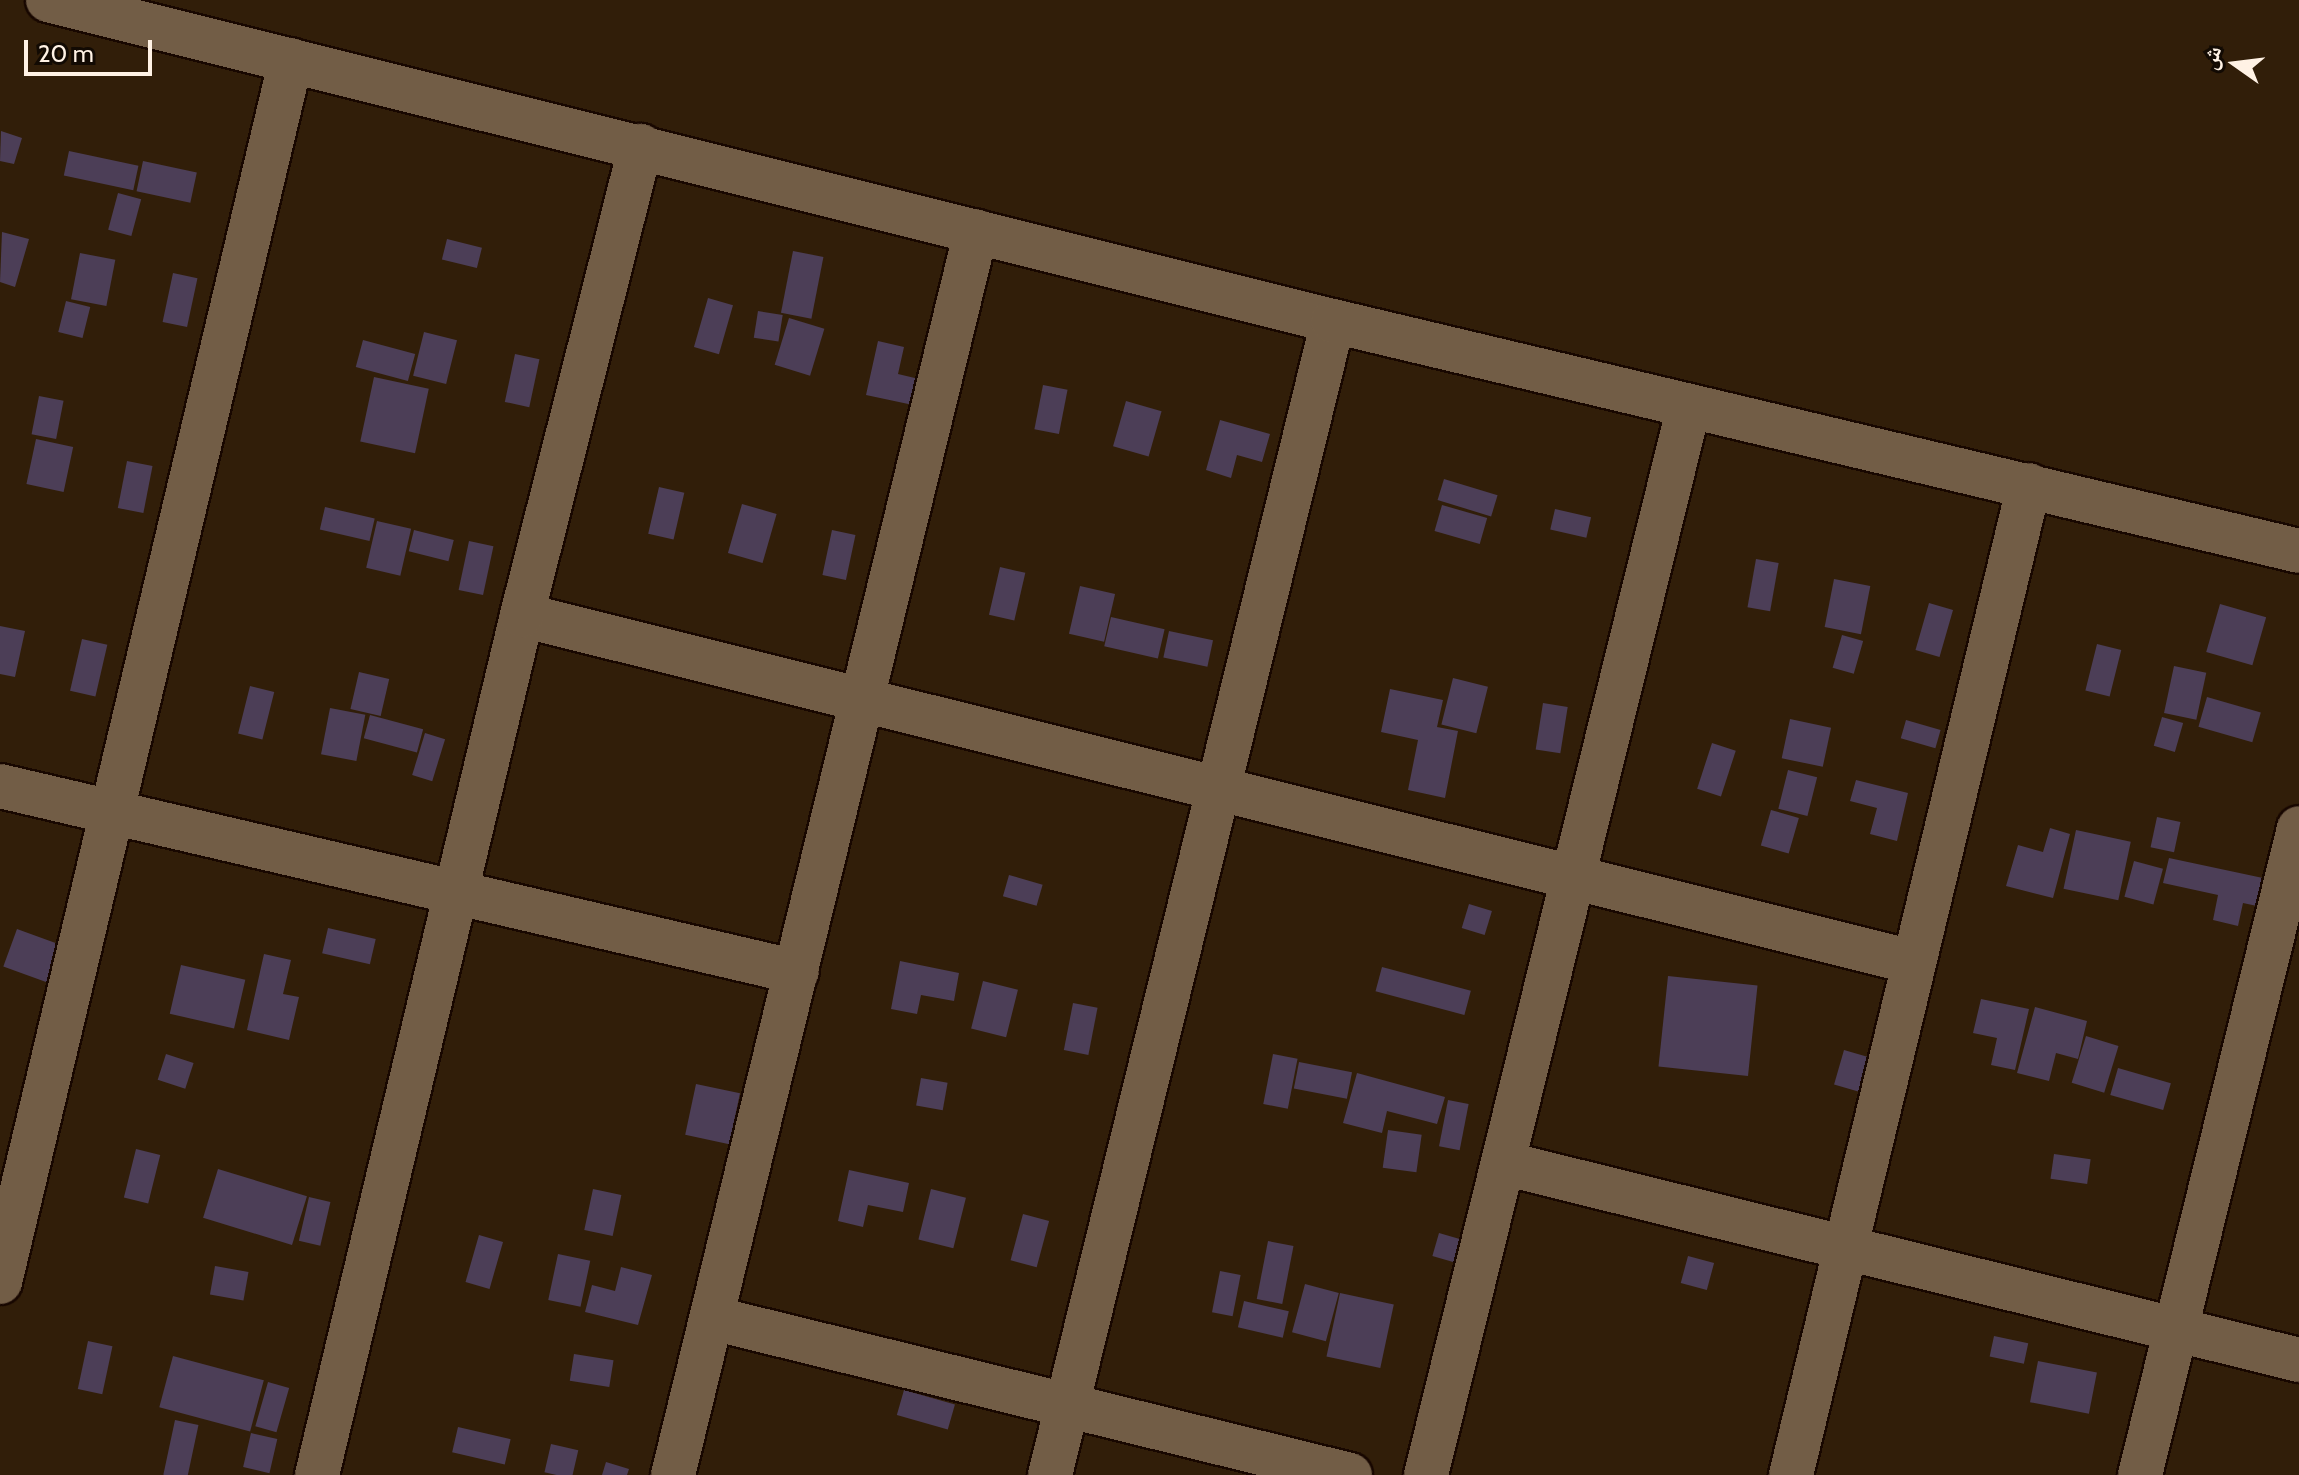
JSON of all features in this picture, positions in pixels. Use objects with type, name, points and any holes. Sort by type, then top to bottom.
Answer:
[{"type":"street","points":[[48,0],[1333,321],[2299,551]]},
{"type":"street","points":[[0,1282],[291,60]]},
{"type":"street","points":[[317,1475],[460,893],[522,615],[641,146]]},
{"type":"street","points":[[673,1475],[976,231]]},
{"type":"street","points":[[1050,1475],[1333,321]]},
{"type":"street","points":[[1426,1475],[1689,406]]},
{"type":"street","points":[[1791,1475],[2029,485]]},
{"type":"street","points":[[522,615],[1913,962]]},
{"type":"street","points":[[0,786],[797,972]]},
{"type":"street","points":[[2140,1475],[2299,828]]},
{"type":"street","points":[[1503,1163],[2299,1360]]},
{"type":"street","points":[[712,1318],[1350,1475]]},
{"type":"building","points":[[1,131],[22,138],[14,164],[0,161]]},
{"type":"building","points":[[69,151],[138,166],[133,190],[64,175]]},
{"type":"building","points":[[143,161],[197,172],[190,203],[137,191]]},
{"type":"building","points":[[118,193],[141,199],[131,236],[108,230]]},
{"type":"building","points":[[2,232],[29,239],[15,287],[0,282]]},
{"type":"building","points":[[447,239],[482,248],[477,268],[442,259]]},
{"type":"building","points":[[793,251],[823,257],[811,319],[781,313]]},
{"type":"building","points":[[80,253],[115,260],[106,306],[71,299]]},
{"type":"building","points":[[173,273],[197,278],[187,327],[163,322]]},
{"type":"building","points":[[708,298],[733,305],[719,354],[694,347]]},
{"type":"building","points":[[66,301],[90,307],[83,338],[58,332]]},
{"type":"building","points":[[758,311],[783,315],[778,342],[754,338]]},
{"type":"building","points":[[789,318],[824,329],[810,376],[775,365]]},
{"type":"building","points":[[424,332],[457,340],[446,384],[413,376]]},
{"type":"building","points":[[363,340],[415,354],[408,381],[356,367]]},
{"type":"building","points":[[878,341],[904,347],[898,374],[919,379],[913,405],[866,395]]},
{"type":"building","points":[[515,354],[539,359],[529,407],[505,402]]},
{"type":"building","points":[[374,377],[429,389],[415,453],[360,442]]},
{"type":"building","points":[[1043,385],[1068,390],[1059,434],[1034,429]]},
{"type":"building","points":[[39,396],[64,401],[56,439],[32,434]]},
{"type":"building","points":[[1126,401],[1162,411],[1149,456],[1113,446]]},
{"type":"building","points":[[1220,420],[1270,434],[1262,462],[1237,455],[1231,478],[1206,470]]},
{"type":"building","points":[[36,439],[73,447],[64,492],[26,484]]},
{"type":"building","points":[[127,461],[153,466],[143,513],[118,508]]},
{"type":"building","points":[[1444,479],[1498,495],[1491,516],[1438,500]]},
{"type":"building","points":[[659,487],[684,493],[674,540],[648,534]]},
{"type":"building","points":[[742,504],[777,514],[763,563],[728,553]]},
{"type":"building","points":[[1442,505],[1487,518],[1480,544],[1435,531]]},
{"type":"building","points":[[325,507],[375,518],[370,541],[320,529]]},
{"type":"building","points":[[1555,509],[1591,517],[1586,538],[1550,529]]},
{"type":"building","points":[[377,521],[411,529],[400,576],[366,568]]},
{"type":"building","points":[[414,530],[454,540],[448,561],[409,551]]},
{"type":"building","points":[[832,530],[855,535],[846,580],[822,575]]},
{"type":"building","points":[[469,541],[493,546],[483,595],[459,590]]},
{"type":"building","points":[[1756,559],[1779,563],[1770,611],[1747,607]]},
{"type":"building","points":[[1000,567],[1025,573],[1014,621],[989,615]]},
{"type":"building","points":[[1834,579],[1870,586],[1861,634],[1825,627]]},
{"type":"building","points":[[1080,586],[1115,594],[1104,642],[1069,634]]},
{"type":"building","points":[[1929,603],[1953,610],[1940,657],[1915,650]]},
{"type":"building","points":[[2220,604],[2266,617],[2252,665],[2206,652]]},
{"type":"building","points":[[1111,617],[1165,629],[1158,659],[1104,646]]},
{"type":"building","points":[[0,626],[25,631],[15,677],[0,674]]},
{"type":"building","points":[[1169,631],[1213,640],[1207,667],[1163,657]]},
{"type":"building","points":[[1842,635],[1863,641],[1854,674],[1833,668]]},
{"type":"building","points":[[82,639],[107,645],[95,696],[70,691]]},
{"type":"building","points":[[2097,644],[2121,650],[2110,697],[2085,691]]},
{"type":"building","points":[[2174,666],[2206,673],[2196,720],[2164,713]]},
{"type":"building","points":[[359,672],[389,679],[381,716],[350,709]]},
{"type":"building","points":[[1453,678],[1488,687],[1476,733],[1441,725]]},
{"type":"building","points":[[250,686],[274,692],[262,740],[238,734]]},
{"type":"building","points":[[1390,689],[1443,700],[1437,727],[1458,731],[1445,798],[1408,790],[1418,740],[1381,732]]},
{"type":"building","points":[[2207,697],[2261,712],[2252,742],[2198,727]]},
{"type":"building","points":[[1543,703],[1568,707],[1560,753],[1536,749]]},
{"type":"building","points":[[330,708],[365,715],[356,761],[321,754]]},
{"type":"building","points":[[370,715],[423,729],[417,752],[364,738]]},
{"type":"building","points":[[2162,717],[2183,723],[2175,752],[2154,746]]},
{"type":"building","points":[[1790,719],[1831,728],[1823,767],[1782,758]]},
{"type":"building","points":[[1906,720],[1941,730],[1935,748],[1901,738]]},
{"type":"building","points":[[425,733],[445,739],[432,781],[412,775]]},
{"type":"building","points":[[1712,743],[1736,751],[1721,796],[1697,789]]},
{"type":"building","points":[[1788,770],[1817,777],[1807,816],[1778,809]]},
{"type":"building","points":[[1856,780],[1908,793],[1897,841],[1870,834],[1877,808],[1850,801]]},
{"type":"building","points":[[1771,810],[1799,818],[1789,854],[1761,846]]},
{"type":"building","points":[[2157,817],[2180,822],[2174,852],[2151,847]]},
{"type":"building","points":[[2050,828],[2070,834],[2053,898],[2006,886],[2018,845],[2043,852]]},
{"type":"building","points":[[2076,830],[2131,842],[2118,900],[2064,889]]},
{"type":"building","points":[[2169,858],[2277,881],[2271,909],[2243,903],[2238,926],[2213,920],[2218,895],[2163,883]]},
{"type":"building","points":[[2134,861],[2163,869],[2153,905],[2124,897]]},
{"type":"building","points":[[1009,875],[1043,885],[1037,906],[1003,896]]},
{"type":"building","points":[[1469,904],[1492,911],[1485,935],[1462,928]]},
{"type":"building","points":[[328,928],[376,939],[370,964],[322,953]]},
{"type":"building","points":[[17,929],[66,947],[52,984],[3,967]]},
{"type":"building","points":[[264,954],[291,960],[283,994],[299,997],[289,1040],[247,1030]]},
{"type":"building","points":[[900,961],[959,973],[954,1001],[921,995],[917,1014],[891,1009]]},
{"type":"building","points":[[181,965],[245,980],[234,1029],[170,1014]]},
{"type":"building","points":[[1382,967],[1471,991],[1464,1015],[1376,991]]},
{"type":"building","points":[[1668,976],[1758,985],[1748,1076],[1658,1067]]},
{"type":"building","points":[[983,981],[1018,990],[1006,1037],[971,1029]]},
{"type":"building","points":[[1981,999],[2029,1009],[2015,1070],[1991,1065],[1997,1038],[1973,1033]]},
{"type":"building","points":[[1073,1003],[1098,1008],[1088,1055],[1064,1050]]},
{"type":"building","points":[[2035,1007],[2087,1021],[2078,1059],[2056,1053],[2049,1081],[2017,1073]]},
{"type":"building","points":[[2086,1036],[2119,1046],[2104,1093],[2072,1083]]},
{"type":"building","points":[[1844,1050],[1869,1057],[1859,1092],[1834,1085]]},
{"type":"building","points":[[166,1054],[194,1063],[185,1089],[158,1080]]},
{"type":"building","points":[[1273,1054],[1298,1059],[1288,1109],[1263,1104]]},
{"type":"building","points":[[1299,1062],[1352,1072],[1347,1099],[1294,1089]]},
{"type":"building","points":[[2118,1068],[2171,1083],[2163,1110],[2110,1095]]},
{"type":"building","points":[[1357,1073],[1445,1097],[1437,1124],[1387,1111],[1382,1133],[1343,1123]]},
{"type":"building","points":[[921,1078],[948,1083],[943,1110],[916,1106]]},
{"type":"building","points":[[696,1084],[740,1093],[729,1144],[685,1135]]},
{"type":"building","points":[[1448,1100],[1469,1104],[1460,1150],[1439,1146]]},
{"type":"building","points":[[1388,1130],[1422,1135],[1416,1172],[1383,1168]]},
{"type":"building","points":[[136,1149],[160,1155],[148,1204],[124,1198]]},
{"type":"building","points":[[2054,1154],[2091,1159],[2087,1184],[2051,1179]]},
{"type":"building","points":[[218,1169],[307,1196],[292,1245],[203,1218]]},
{"type":"building","points":[[849,1170],[909,1183],[903,1212],[868,1205],[863,1227],[838,1221]]},
{"type":"building","points":[[593,1189],[621,1195],[613,1236],[584,1230]]},
{"type":"building","points":[[931,1189],[966,1198],[953,1248],[918,1239]]},
{"type":"building","points":[[309,1197],[330,1202],[320,1246],[299,1241]]},
{"type":"building","points":[[1023,1214],[1049,1221],[1037,1267],[1011,1260]]},
{"type":"building","points":[[1439,1233],[1464,1240],[1457,1263],[1432,1256]]},
{"type":"building","points":[[479,1235],[503,1242],[490,1289],[465,1282]]},
{"type":"building","points":[[1268,1241],[1294,1246],[1282,1304],[1257,1299]]},
{"type":"building","points":[[558,1254],[590,1261],[581,1307],[548,1300]]},
{"type":"building","points":[[1688,1256],[1714,1263],[1707,1290],[1681,1283]]},
{"type":"building","points":[[215,1266],[248,1272],[243,1300],[210,1295]]},
{"type":"building","points":[[621,1267],[652,1275],[638,1325],[585,1312],[592,1285],[615,1291]]},
{"type":"building","points":[[1220,1271],[1241,1275],[1233,1316],[1212,1312]]},
{"type":"building","points":[[1305,1284],[1339,1293],[1326,1341],[1292,1332]]},
{"type":"building","points":[[1340,1293],[1394,1304],[1380,1368],[1326,1357]]},
{"type":"building","points":[[1244,1301],[1289,1311],[1283,1338],[1238,1327]]},
{"type":"building","points":[[1994,1336],[2028,1343],[2024,1364],[1990,1357]]},
{"type":"building","points":[[88,1341],[112,1346],[102,1394],[78,1389]]},
{"type":"building","points":[[574,1354],[614,1360],[609,1387],[570,1381]]},
{"type":"building","points":[[173,1356],[264,1380],[250,1432],[159,1407]]},
{"type":"building","points":[[2038,1361],[2097,1372],[2089,1414],[2030,1402]]},
{"type":"building","points":[[268,1382],[289,1388],[276,1432],[255,1426]]},
{"type":"building","points":[[904,1390],[955,1405],[948,1430],[897,1415]]},
{"type":"building","points":[[175,1420],[198,1425],[188,1475],[163,1475]]},
{"type":"building","points":[[458,1427],[511,1439],[505,1464],[452,1452]]},
{"type":"building","points":[[251,1433],[277,1439],[269,1473],[243,1467]]},
{"type":"building","points":[[551,1444],[578,1450],[573,1475],[544,1472]]},
{"type":"building","points":[[606,1462],[629,1469],[627,1475],[602,1475]]}]
